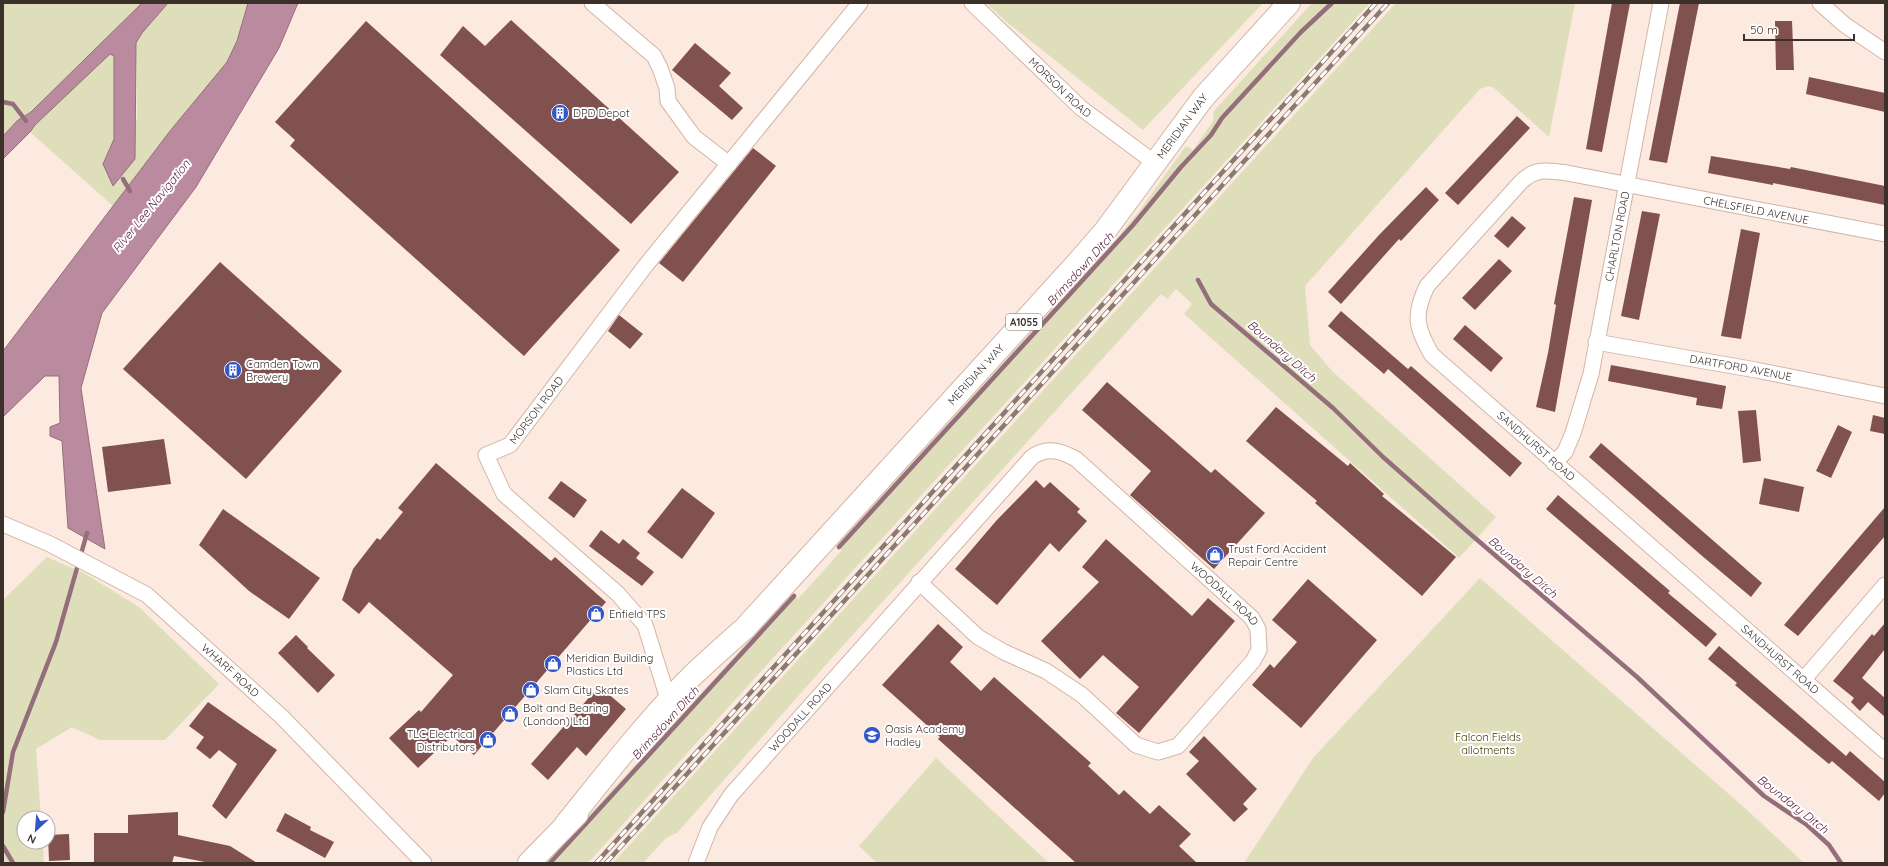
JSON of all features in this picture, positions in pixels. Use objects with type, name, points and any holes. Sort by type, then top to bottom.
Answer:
[{"type":"main road","name":"MERIDIAN WAY","points":[[529,863],[566,824],[645,747],[702,684],[745,628],[1079,261],[1105,231],[1203,98],[1289,3]]},
{"type":"main road","name":"MERIDIAN WAY","points":[[566,824],[635,739],[693,675],[745,628]]},
{"type":"street","points":[[592,3],[654,56],[667,88],[668,101],[694,137],[729,164]]},
{"type":"street","name":"MORSON ROAD","points":[[669,702],[645,626],[618,594],[504,494],[486,455],[510,445],[646,265],[860,3]]},
{"type":"street","name":"MORSON ROAD","points":[[972,3],[1081,108],[1155,162]]},
{"type":"street","name":"CHARLTON ROAD","points":[[1554,463],[1565,452],[1573,433],[1590,374],[1661,3]]},
{"type":"street","points":[[1820,3],[1845,25],[1885,52]]},
{"type":"street","name":"SANDHURST ROAD","points":[[1626,185],[1541,170],[1526,176],[1427,286],[1419,301],[1417,321],[1420,336],[1432,355],[1885,751]]},
{"type":"street","name":"CHELSFIELD AVENUE","points":[[1626,185],[1885,234]]},
{"type":"street","name":"DARTFORD AVENUE","points":[[1596,342],[1741,367],[1885,396]]},
{"type":"street","name":"WOODALL ROAD","points":[[696,863],[710,827],[731,795],[920,582],[1032,457],[1040,452],[1061,451],[1076,459],[1252,618],[1258,629],[1259,650],[1246,671],[1178,746],[1158,752],[1136,745],[1082,695],[1046,671],[1004,652],[978,637],[920,582]]},
{"type":"street","name":"WHARF ROAD","points":[[3,524],[69,554],[147,595],[282,716],[424,863]]},
{"type":"street","points":[[1804,679],[1885,584]]},
{"type":"green space","points":[[3,3],[142,3],[31,112],[18,120],[3,136]]},
{"type":"green space","points":[[168,3],[248,3],[237,41],[227,62],[170,131],[113,206],[30,132],[35,125],[110,54],[114,55],[114,139],[103,164],[113,185],[137,119],[136,43],[142,33]]},
{"type":"green space","points":[[986,3],[1263,3],[1143,130],[1008,23]]},
{"type":"green space","points":[[1312,3],[1370,3],[588,863],[545,863],[792,594],[798,599],[842,550],[837,545],[1118,237],[1140,210],[1186,146],[1193,150],[1213,121],[1214,111]]},
{"type":"green space","points":[[1396,3],[1575,3],[1549,137],[1494,88],[1488,86],[1480,89],[1305,286],[1310,345],[1332,371],[1496,517],[1459,558],[1184,314],[1192,304],[1176,289],[1167,299],[1161,294],[839,650],[677,833],[666,838],[643,863],[613,863]]},
{"type":"green space","points":[[47,557],[84,573],[139,607],[219,684],[165,740],[100,740],[72,727],[36,749],[40,810],[16,810],[16,850],[43,850],[44,863],[3,863],[3,600]]},
{"type":"green space","name":"Falcon Fields allotments","points":[[1480,578],[1746,809],[1804,863],[1244,863],[1313,758]]},
{"type":"green space","points":[[936,758],[1049,863],[877,863],[859,846]]},
{"type":"water","points":[[142,3],[168,3],[142,33],[136,43],[135,159],[113,186],[103,164],[114,139],[114,56],[110,54],[35,125],[3,159],[3,136],[18,120],[31,112]]},
{"type":"water","name":"River Lee Navigation","points":[[248,3],[298,3],[279,48],[196,187],[102,313],[81,388],[105,549],[68,528],[62,441],[50,436],[50,427],[60,423],[59,376],[45,376],[3,417],[3,351],[170,131],[227,62],[237,41]]},
{"type":"building","points":[[1612,3],[1630,3],[1602,152],[1586,149]]},
{"type":"building","points":[[1680,3],[1699,3],[1667,163],[1649,160]]},
{"type":"building","name":"DPD Depot","points":[[511,20],[679,172],[631,224],[440,55],[463,26],[485,46]]},
{"type":"building","points":[[366,21],[620,250],[524,356],[290,146],[295,140],[275,122]]},
{"type":"building","points":[[1775,21],[1792,21],[1794,70],[1776,70]]},
{"type":"building","points":[[695,43],[731,73],[719,86],[743,108],[732,120],[672,70]]},
{"type":"building","points":[[1809,77],[1885,93],[1885,112],[1806,94]]},
{"type":"building","points":[[1517,116],[1530,128],[1458,205],[1445,193]]},
{"type":"building","points":[[753,148],[776,166],[683,282],[659,263]]},
{"type":"building","points":[[1711,156],[1790,169],[1791,167],[1885,186],[1885,205],[1773,183],[1773,185],[1708,173]]},
{"type":"building","points":[[1426,187],[1439,200],[1401,241],[1399,239],[1341,304],[1328,292],[1379,235]]},
{"type":"building","points":[[1574,197],[1592,200],[1555,412],[1536,407],[1548,353],[1556,305],[1554,304]]},
{"type":"building","points":[[1642,211],[1660,214],[1639,320],[1621,316]]},
{"type":"building","points":[[1512,216],[1526,228],[1508,248],[1494,236]]},
{"type":"building","points":[[1741,229],[1760,233],[1741,339],[1721,336]]},
{"type":"building","points":[[1499,259],[1512,271],[1475,310],[1462,298]]},
{"type":"building","name":"Camden Town Brewery","points":[[220,262],[342,371],[246,479],[123,369]]},
{"type":"building","points":[[1341,311],[1408,369],[1411,366],[1522,463],[1510,477],[1388,369],[1384,374],[1328,326]]},
{"type":"building","points":[[619,315],[643,334],[630,349],[608,331]]},
{"type":"building","points":[[1465,325],[1503,358],[1491,372],[1453,339]]},
{"type":"building","points":[[1611,365],[1726,386],[1722,409],[1696,405],[1697,398],[1608,381]]},
{"type":"building","points":[[1107,382],[1211,473],[1215,469],[1265,513],[1214,569],[1130,495],[1151,471],[1082,410]]},
{"type":"building","points":[[1276,407],[1348,466],[1350,463],[1384,494],[1382,496],[1456,557],[1422,596],[1315,503],[1317,501],[1246,441]]},
{"type":"building","points":[[1756,410],[1761,461],[1743,463],[1738,411]]},
{"type":"building","points":[[1873,415],[1885,418],[1885,434],[1870,431]]},
{"type":"building","points":[[1838,425],[1852,432],[1831,478],[1816,471]]},
{"type":"building","points":[[164,439],[171,484],[108,492],[102,447]]},
{"type":"building","points":[[1601,443],[1762,583],[1751,597],[1589,457]]},
{"type":"building","points":[[436,463],[551,561],[555,557],[606,602],[474,755],[452,736],[418,768],[389,738],[419,710],[421,712],[453,675],[369,602],[359,614],[342,600],[353,569],[377,538],[380,540],[403,512],[398,508]]},
{"type":"building","points":[[1764,478],[1804,487],[1799,512],[1759,504]]},
{"type":"building","points":[[1036,480],[1044,488],[1050,482],[1080,509],[1077,512],[1087,521],[1059,552],[1050,543],[997,605],[955,569],[996,521]]},
{"type":"building","points":[[561,481],[587,500],[574,518],[548,498]]},
{"type":"building","points":[[682,488],[715,513],[682,559],[647,532]]},
{"type":"building","points":[[1558,495],[1670,591],[1668,593],[1717,634],[1706,647],[1546,509]]},
{"type":"building","points":[[1885,507],[1885,536],[1798,636],[1784,625]]},
{"type":"building","points":[[223,509],[320,578],[289,619],[249,591],[199,545]]},
{"type":"building","points":[[601,530],[619,544],[623,539],[640,553],[636,558],[654,572],[642,586],[589,546]]},
{"type":"building","points":[[1106,539],[1192,616],[1208,598],[1235,621],[1139,733],[1116,713],[1139,687],[1103,655],[1080,679],[1041,641],[1099,582],[1082,567]]},
{"type":"building","points":[[1308,579],[1377,640],[1301,728],[1252,685],[1270,664],[1274,668],[1297,642],[1272,620]]},
{"type":"building","points":[[1885,623],[1885,649],[1862,678],[1885,698],[1885,717],[1868,702],[1860,711],[1851,702],[1854,698],[1833,681],[1872,634],[1874,636]]},
{"type":"building","points":[[938,624],[963,647],[950,662],[981,691],[994,677],[1091,763],[1088,766],[1119,795],[1124,790],[1150,814],[1159,805],[1191,834],[1179,846],[1197,863],[1076,863],[938,739],[940,737],[882,685]]},
{"type":"building","points":[[296,635],[335,675],[318,693],[278,653]]},
{"type":"building","points":[[1719,646],[1846,756],[1850,751],[1885,782],[1885,793],[1879,801],[1832,761],[1829,764],[1807,746],[1735,685],[1737,683],[1708,659]]},
{"type":"building","points":[[599,686],[626,709],[586,756],[577,747],[548,780],[531,764]]},
{"type":"building","points":[[208,702],[277,750],[226,819],[212,806],[237,764],[219,750],[210,759],[196,748],[204,737],[189,726]]},
{"type":"building","points":[[1204,736],[1257,789],[1243,804],[1248,809],[1234,822],[1186,774],[1199,761],[1189,752]]},
{"type":"building","points":[[178,812],[178,835],[230,846],[257,863],[210,863],[174,856],[172,863],[94,863],[94,833],[128,833],[128,815]]},
{"type":"building","points":[[285,813],[311,827],[310,830],[334,842],[325,858],[276,831]]},
{"type":"building","points":[[69,834],[70,860],[49,861],[49,850],[56,850],[56,835]]},
{"type":"waterway","name":"Brimsdown Ditch","points":[[839,547],[1133,225],[1181,167],[1211,135],[1222,118],[1301,32],[1332,3]]},
{"type":"waterway","points":[[3,102],[13,104],[26,121]]},
{"type":"waterway","points":[[123,179],[130,191]]},
{"type":"waterway","name":"Boundary Ditch","points":[[1198,280],[1211,304],[1333,408],[1383,457],[1468,532],[1637,677],[1764,796],[1807,825],[1829,845],[1841,863]]},
{"type":"waterway","points":[[3,812],[13,752],[56,642],[87,533]]},
{"type":"waterway","name":"Brimsdown Ditch","points":[[550,863],[794,596]]},
{"type":"waterway","points":[[3,846],[13,863]]},
{"type":"railway","points":[[596,863],[1376,3]]},
{"type":"railway","points":[[606,863],[1388,3]]},
{"type":"place","name":"DPD Depot","points":[[560,113]]},
{"type":"place","name":"Camden Town Brewery","points":[[233,370]]},
{"type":"place","name":"Trust Ford Accident Repair Centre","points":[[1215,555]]},
{"type":"place","name":"Enfield TPS","points":[[596,614]]},
{"type":"place","name":"Meridian Building Plastics Ltd","points":[[553,664]]},
{"type":"place","name":"Slam City Skates","points":[[531,690]]},
{"type":"place","name":"Bolt and Bearing (London) Ltd","points":[[510,714]]},
{"type":"place","name":"Oasis Academy Hadley","points":[[872,735]]},
{"type":"place","name":"TLC Electrical Distributors","points":[[488,740]]}]
